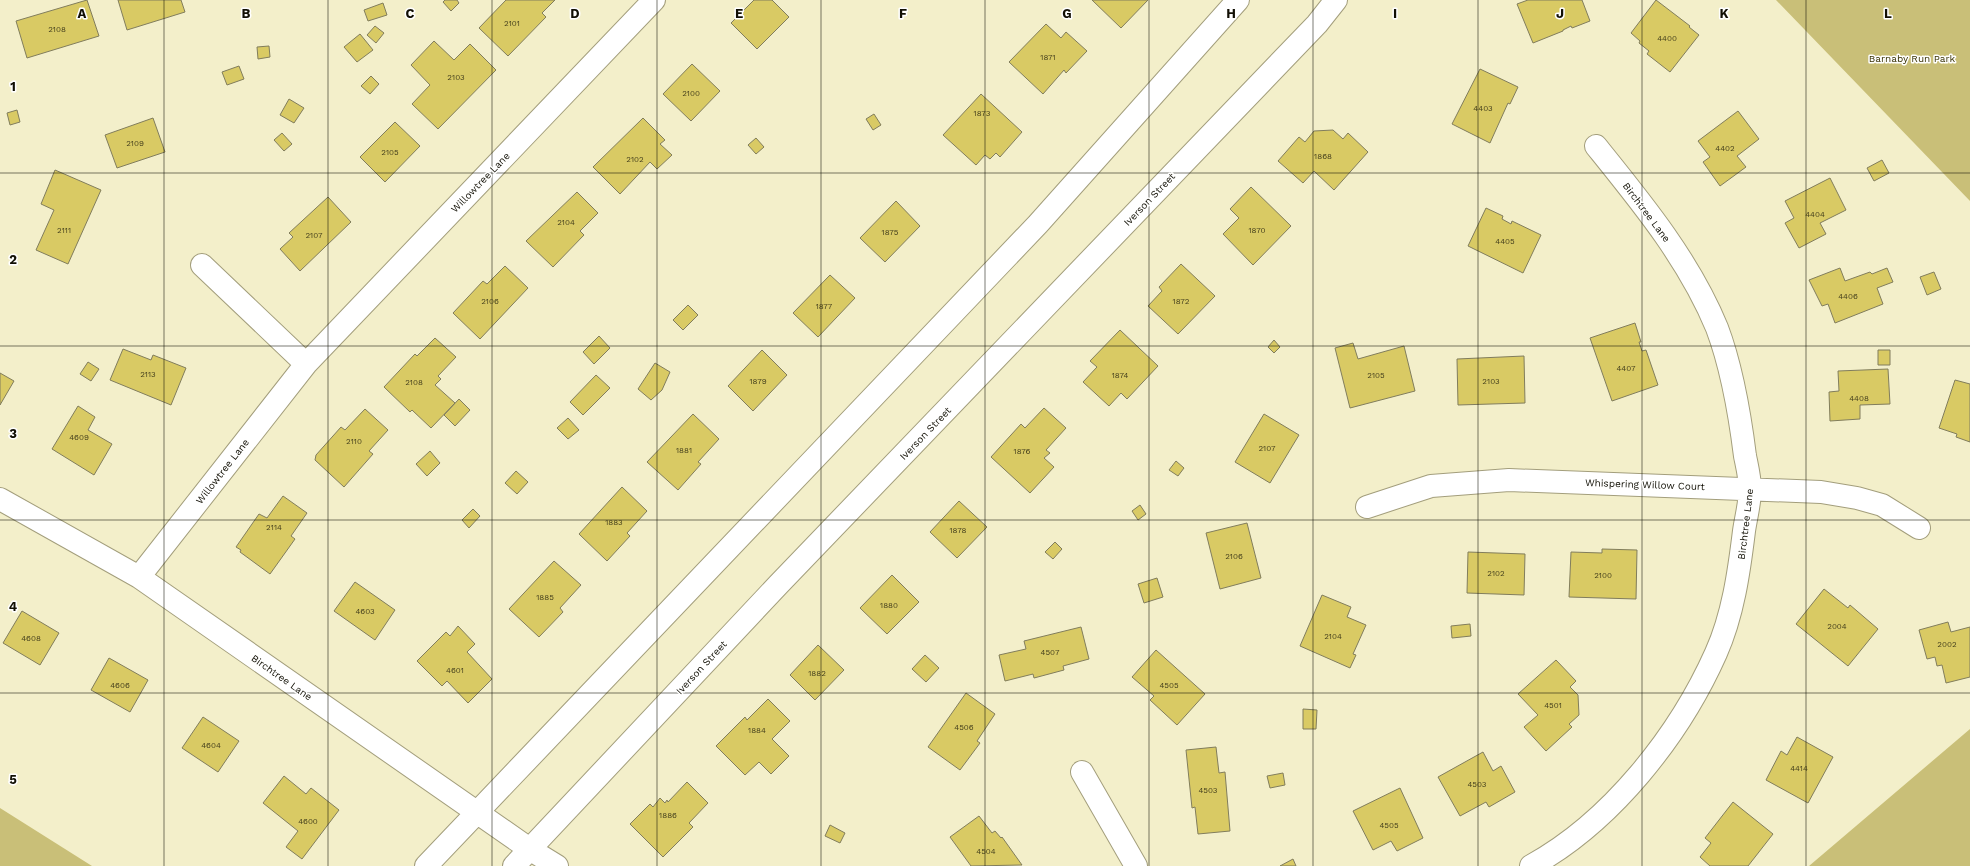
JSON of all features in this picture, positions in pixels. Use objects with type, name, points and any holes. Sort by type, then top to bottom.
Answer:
[{"type":"street","name":"Willowtree Lane","points":[[139,577],[306,364],[654,0]]},
{"type":"street","points":[[426,866],[1038,224],[1238,0]]},
{"type":"street","name":"Iverson Street","points":[[514,866],[531,850],[778,585],[1317,24],[1336,0]]},
{"type":"street","name":"Birchtree Lane","points":[[1531,866],[1548,856],[1593,823],[1640,774],[1682,716],[1716,653],[1737,587],[1750,488],[1741,422],[1717,330],[1708,309],[1680,259],[1647,210],[1596,146]]},
{"type":"street","points":[[202,265],[306,364]]},
{"type":"street","name":"Whispering Willow Court","points":[[1367,507],[1431,486],[1509,480],[1750,488],[1822,492],[1857,498],[1882,505],[1919,528]]},
{"type":"street","name":"Birchtree Lane","points":[[0,499],[139,577],[531,850],[557,866]]},
{"type":"street","points":[[1082,772],[1136,866]]},
{"type":"green space","name":"Barnaby Run Park","points":[[1776,0],[1970,0],[1970,201]]},
{"type":"green space","points":[[1970,729],[1970,866],[1809,866]]},
{"type":"green space","points":[[0,808],[92,866],[0,866]]},
{"type":"building","points":[[87,0],[99,36],[27,58],[16,21]]},
{"type":"building","points":[[118,0],[181,0],[185,12],[127,30]]},
{"type":"building","points":[[445,0],[457,0],[459,3],[451,11],[443,2]]},
{"type":"building","points":[[506,0],[555,0],[542,13],[546,17],[508,56],[479,28]]},
{"type":"building","points":[[754,0],[772,0],[789,17],[757,49],[731,23]]},
{"type":"building","points":[[1092,0],[1148,0],[1121,28]]},
{"type":"building","points":[[1528,0],[1582,0],[1590,21],[1572,28],[1571,26],[1563,31],[1533,43],[1517,4]]},
{"type":"building","points":[[1656,0],[1690,26],[1689,27],[1699,35],[1670,72],[1647,54],[1649,51],[1639,43],[1640,41],[1631,33]]},
{"type":"building","points":[[383,3],[387,15],[368,21],[364,10]]},
{"type":"building","points":[[1046,24],[1061,38],[1066,32],[1087,51],[1066,73],[1064,70],[1043,94],[1009,62]]},
{"type":"building","points":[[375,26],[384,33],[376,43],[367,35]]},
{"type":"building","points":[[360,34],[373,50],[357,62],[344,47]]},
{"type":"building","points":[[434,41],[454,60],[470,44],[496,70],[438,129],[412,104],[430,85],[411,65]]},
{"type":"building","points":[[269,46],[270,57],[258,59],[257,47]]},
{"type":"building","points":[[692,64],[720,91],[691,121],[663,94]]},
{"type":"building","points":[[239,66],[244,79],[227,85],[222,72]]},
{"type":"building","points":[[1480,69],[1518,87],[1510,104],[1508,103],[1490,143],[1452,124]]},
{"type":"building","points":[[371,76],[379,84],[370,94],[361,86]]},
{"type":"building","points":[[981,94],[1022,132],[1000,157],[996,153],[990,159],[985,155],[976,165],[943,135]]},
{"type":"building","points":[[289,99],[304,108],[294,123],[280,115]]},
{"type":"building","points":[[17,110],[20,122],[10,125],[7,113]]},
{"type":"building","points":[[1738,111],[1759,139],[1737,156],[1746,167],[1720,186],[1703,162],[1710,157],[1698,141]]},
{"type":"building","points":[[874,114],[881,125],[873,130],[866,119]]},
{"type":"building","points":[[153,118],[165,152],[117,168],[105,135]]},
{"type":"building","points":[[643,118],[665,140],[660,144],[672,155],[657,169],[650,162],[620,194],[593,167]]},
{"type":"building","points":[[395,122],[420,146],[385,182],[360,157]]},
{"type":"building","points":[[1333,130],[1343,139],[1348,133],[1368,152],[1334,190],[1314,171],[1303,183],[1278,161],[1299,137],[1305,142],[1314,131]]},
{"type":"building","points":[[282,133],[292,144],[284,151],[274,140]]},
{"type":"building","points":[[756,138],[764,147],[756,154],[748,145]]},
{"type":"building","points":[[1882,160],[1889,173],[1874,181],[1867,168]]},
{"type":"building","points":[[55,170],[101,190],[68,264],[36,250],[54,210],[41,204]]},
{"type":"building","points":[[1830,178],[1846,210],[1820,223],[1826,234],[1799,248],[1785,223],[1794,218],[1785,201]]},
{"type":"building","points":[[1251,187],[1291,226],[1253,265],[1223,234],[1239,218],[1230,209]]},
{"type":"building","points":[[577,192],[598,213],[580,231],[584,235],[553,267],[526,241]]},
{"type":"building","points":[[328,197],[351,222],[300,271],[280,249],[293,237],[289,233]]},
{"type":"building","points":[[896,201],[920,226],[885,262],[860,238]]},
{"type":"building","points":[[1486,208],[1503,216],[1502,219],[1511,224],[1512,221],[1541,235],[1523,273],[1468,246]]},
{"type":"building","points":[[1181,264],[1215,296],[1178,334],[1148,306],[1162,291],[1159,287]]},
{"type":"building","points":[[505,266],[528,288],[480,339],[453,313],[483,281],[487,284]]},
{"type":"building","points":[[1840,268],[1845,281],[1870,272],[1872,274],[1887,268],[1893,282],[1877,288],[1883,304],[1835,323],[1828,304],[1822,306],[1809,280]]},
{"type":"building","points":[[1934,272],[1941,289],[1927,295],[1920,277]]},
{"type":"building","points":[[830,275],[855,298],[818,337],[793,313]]},
{"type":"building","points":[[688,305],[698,315],[683,330],[673,320]]},
{"type":"building","points":[[1635,323],[1641,342],[1639,342],[1642,351],[1646,350],[1658,385],[1612,401],[1590,338]]},
{"type":"building","points":[[1120,330],[1158,366],[1127,399],[1121,393],[1109,406],[1083,382],[1097,367],[1090,361]]},
{"type":"building","points":[[599,336],[610,348],[594,364],[583,352]]},
{"type":"building","points":[[435,338],[456,357],[438,376],[441,379],[435,385],[455,403],[431,428],[412,410],[410,412],[384,387],[415,354],[417,356]]},
{"type":"building","points":[[1274,340],[1280,347],[1274,353],[1268,347]]},
{"type":"building","points":[[1353,343],[1358,359],[1404,346],[1415,391],[1350,408],[1335,348]]},
{"type":"building","points":[[123,349],[151,360],[153,355],[186,368],[171,405],[110,380]]},
{"type":"building","points":[[762,350],[787,375],[753,411],[728,386]]},
{"type":"building","points":[[1878,350],[1890,350],[1890,365],[1878,365]]},
{"type":"building","points":[[1524,356],[1525,403],[1458,405],[1457,359]]},
{"type":"building","points":[[88,362],[99,369],[91,381],[80,374]]},
{"type":"building","points":[[655,363],[670,372],[662,390],[651,400],[638,389]]},
{"type":"building","points":[[1888,369],[1890,404],[1860,405],[1860,419],[1830,421],[1829,392],[1839,391],[1838,371]]},
{"type":"building","points":[[0,373],[14,381],[0,405]]},
{"type":"building","points":[[596,375],[610,388],[583,415],[570,402]]},
{"type":"building","points":[[1955,380],[1970,384],[1970,442],[1956,437],[1957,434],[1939,428]]},
{"type":"building","points":[[459,399],[470,410],[455,426],[444,415]]},
{"type":"building","points":[[78,406],[95,417],[88,430],[112,444],[94,475],[52,449]]},
{"type":"building","points":[[1044,408],[1066,428],[1046,450],[1050,453],[1044,458],[1054,467],[1030,493],[991,457],[1021,424],[1025,428]]},
{"type":"building","points":[[365,409],[388,430],[369,451],[373,454],[344,487],[315,460],[316,455],[341,427],[345,430]]},
{"type":"building","points":[[693,414],[719,439],[698,462],[701,464],[678,490],[647,462]]},
{"type":"building","points":[[1264,414],[1299,435],[1270,483],[1235,462]]},
{"type":"building","points":[[568,418],[579,430],[568,439],[557,428]]},
{"type":"building","points":[[430,451],[440,463],[427,476],[416,464]]},
{"type":"building","points":[[1176,461],[1184,468],[1178,476],[1169,470]]},
{"type":"building","points":[[516,471],[528,482],[517,494],[505,483]]},
{"type":"building","points":[[622,487],[647,511],[627,533],[630,536],[607,561],[579,534]]},
{"type":"building","points":[[283,496],[307,513],[291,536],[295,539],[270,574],[240,552],[241,550],[236,547],[259,514],[267,518]]},
{"type":"building","points":[[959,501],[987,527],[957,558],[930,532]]},
{"type":"building","points":[[1140,505],[1146,514],[1138,520],[1132,511]]},
{"type":"building","points":[[473,509],[480,516],[469,528],[462,520]]},
{"type":"building","points":[[1247,523],[1261,578],[1220,589],[1206,533]]},
{"type":"building","points":[[1055,542],[1062,549],[1053,559],[1045,552]]},
{"type":"building","points":[[1602,549],[1637,550],[1636,599],[1569,597],[1571,552],[1602,553]]},
{"type":"building","points":[[1468,552],[1525,554],[1524,595],[1467,593]]},
{"type":"building","points":[[554,561],[581,585],[560,608],[563,612],[539,637],[509,609]]},
{"type":"building","points":[[892,575],[919,602],[887,634],[860,608]]},
{"type":"building","points":[[1157,578],[1163,597],[1144,603],[1138,584]]},
{"type":"building","points":[[355,582],[395,610],[375,640],[334,611]]},
{"type":"building","points":[[1824,589],[1848,608],[1850,605],[1878,629],[1848,666],[1796,624]]},
{"type":"building","points":[[1322,595],[1351,607],[1347,617],[1366,625],[1353,654],[1356,655],[1350,668],[1300,646]]},
{"type":"building","points":[[22,611],[59,633],[40,665],[3,643]]},
{"type":"building","points":[[1948,622],[1951,632],[1970,627],[1970,677],[1946,683],[1942,665],[1937,666],[1935,657],[1927,659],[1919,630]]},
{"type":"building","points":[[1470,624],[1471,636],[1452,638],[1451,626]]},
{"type":"building","points":[[458,626],[475,644],[467,652],[492,679],[468,703],[447,681],[442,686],[417,661],[446,632],[450,636]]},
{"type":"building","points":[[1081,627],[1089,659],[1063,666],[1064,670],[1034,678],[1033,674],[1005,681],[999,655],[1026,649],[1024,641]]},
{"type":"building","points":[[818,645],[844,670],[815,700],[790,675]]},
{"type":"building","points":[[1156,650],[1205,694],[1177,725],[1150,700],[1154,696],[1132,677]]},
{"type":"building","points":[[925,655],[939,668],[926,682],[912,669]]},
{"type":"building","points":[[109,658],[148,680],[130,712],[91,690]]},
{"type":"building","points":[[1556,660],[1576,681],[1570,687],[1578,695],[1579,715],[1569,724],[1572,727],[1546,751],[1524,727],[1538,715],[1518,694]]},
{"type":"building","points":[[966,693],[995,714],[977,741],[980,743],[960,770],[928,747]]},
{"type":"building","points":[[768,699],[790,721],[772,739],[789,756],[771,774],[759,762],[745,775],[716,746],[745,717],[747,720]]},
{"type":"building","points":[[1303,709],[1317,710],[1316,729],[1303,729]]},
{"type":"building","points":[[203,717],[239,741],[218,772],[182,748]]},
{"type":"building","points":[[1797,737],[1833,757],[1808,803],[1766,780],[1781,751],[1787,755]]},
{"type":"building","points":[[1216,747],[1219,773],[1225,772],[1230,831],[1198,834],[1195,807],[1192,808],[1186,750]]},
{"type":"building","points":[[1483,752],[1493,771],[1501,766],[1515,792],[1489,807],[1486,802],[1460,816],[1438,777]]},
{"type":"building","points":[[1283,773],[1285,785],[1270,788],[1267,776]]},
{"type":"building","points":[[284,776],[306,794],[311,788],[339,810],[302,859],[286,847],[298,831],[263,803]]},
{"type":"building","points":[[687,782],[708,803],[689,823],[693,827],[663,857],[630,824],[650,804],[653,807],[660,798],[665,803],[667,800],[668,802]]},
{"type":"building","points":[[1400,788],[1423,838],[1397,851],[1391,841],[1373,850],[1353,811]]},
{"type":"building","points":[[1733,802],[1773,834],[1748,866],[1710,866],[1700,857],[1711,843],[1705,838]]},
{"type":"building","points":[[979,816],[992,833],[995,831],[1001,838],[1002,837],[1022,865],[971,866],[950,837]]},
{"type":"building","points":[[830,825],[845,833],[840,843],[825,836]]},
{"type":"building","points":[[1293,859],[1296,866],[1280,866]]}]
